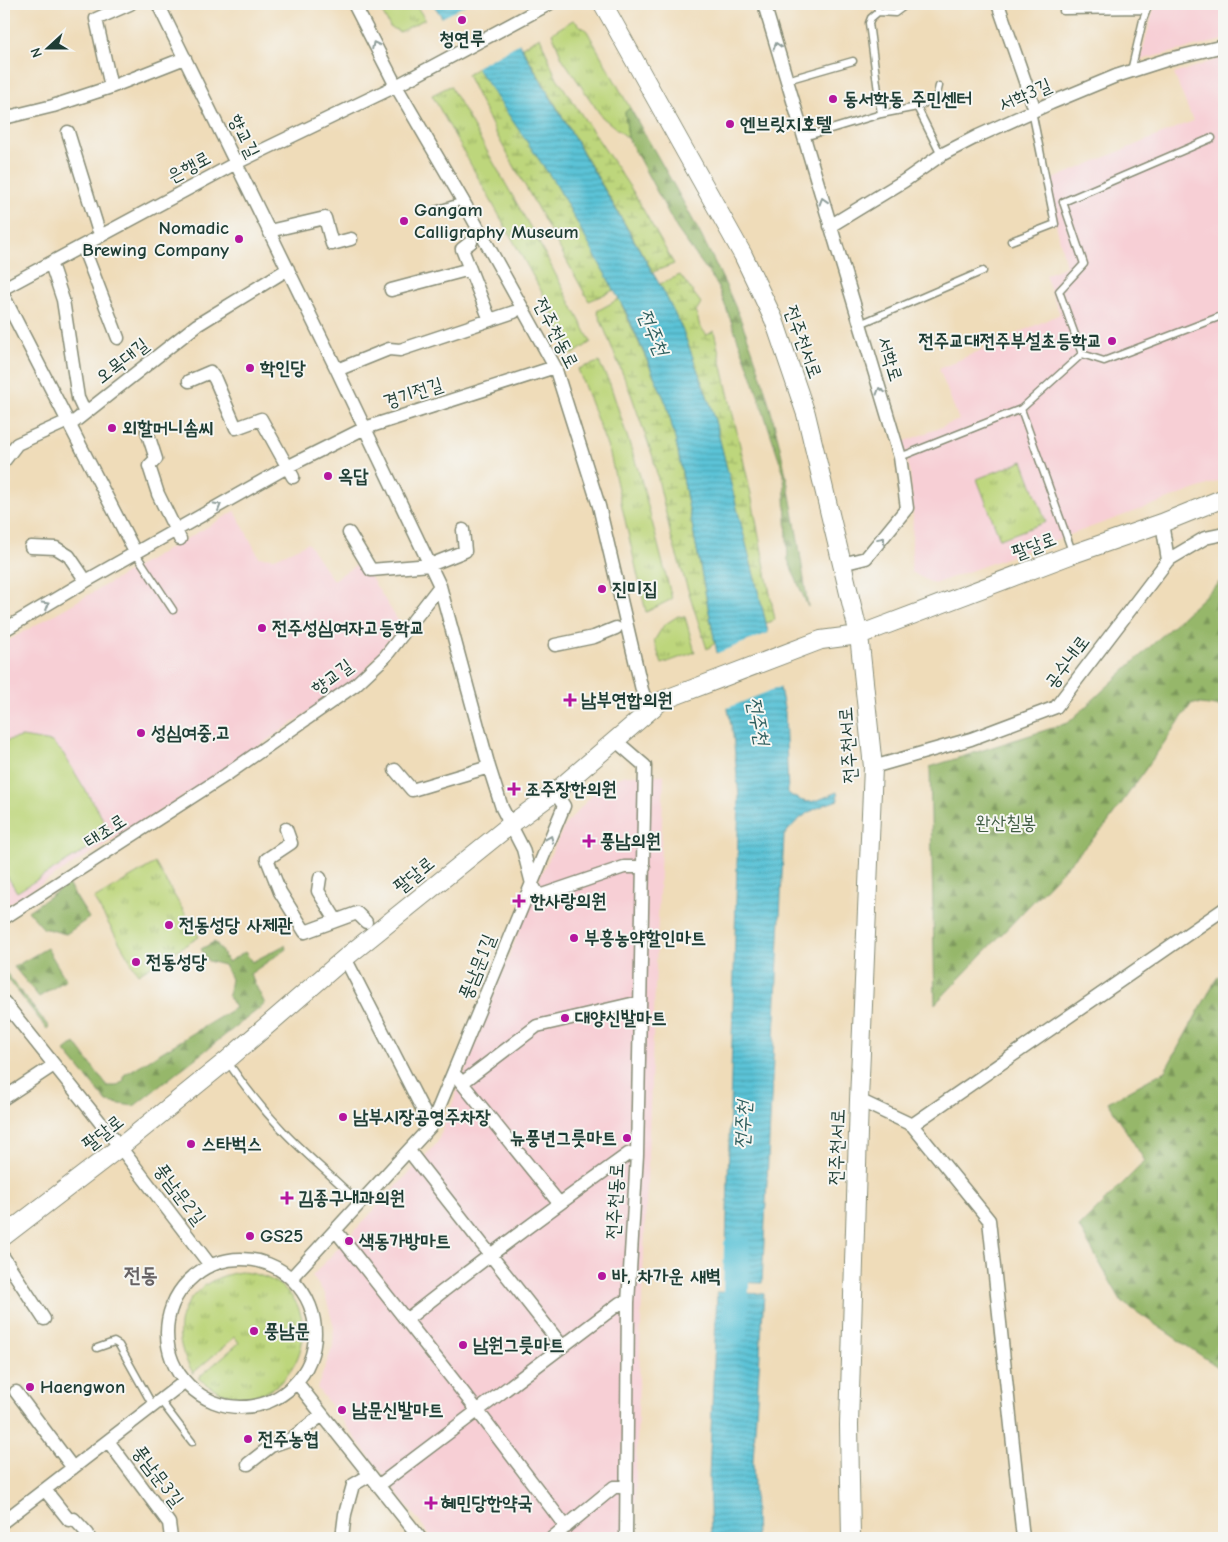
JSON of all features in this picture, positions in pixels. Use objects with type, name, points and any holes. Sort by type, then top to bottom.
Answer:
[{"type":"street","points":[[111,87],[96,20],[130,4]]},
{"type":"street","name":"향교길","points":[[158,4],[440,586],[489,767],[502,808],[510,825]]},
{"type":"street","name":"전주천동로","points":[[354,4],[396,86],[463,201],[555,367],[600,506],[642,690],[655,706]]},
{"type":"street","name":"은행로","points":[[4,288],[236,163],[396,86],[549,4]]},
{"type":"street","name":"전주천서로","points":[[603,4],[743,256],[774,320],[806,414],[859,635],[873,767],[859,1100],[849,1425],[851,1538]]},
{"type":"street","name":"서학로","points":[[764,4],[900,457],[907,508],[866,558],[842,564]]},
{"type":"street","points":[[998,4],[1034,111]]},
{"type":"street","name":"서학3길","points":[[830,226],[904,181],[941,155],[1034,111],[1116,76],[1169,59],[1224,46]]},
{"type":"street","points":[[4,118],[53,106],[111,87],[185,58]]},
{"type":"street","points":[[68,132],[98,230]]},
{"type":"street","points":[[269,231],[324,218],[332,244],[351,238]]},
{"type":"street","points":[[471,242],[462,249],[490,320]]},
{"type":"street","points":[[85,252],[118,338]]},
{"type":"street","name":"오목대길","points":[[4,461],[17,444],[69,423],[85,413],[197,326],[288,269]]},
{"type":"street","points":[[391,290],[470,269]]},
{"type":"street","points":[[53,270],[63,300],[78,398],[85,413]]},
{"type":"street","points":[[4,297],[136,554]]},
{"type":"street","name":"전주천동로","points":[[337,370],[389,349],[400,350],[514,312]]},
{"type":"street","name":"경기전길","points":[[4,630],[86,580],[178,535],[365,428],[555,367]]},
{"type":"street","points":[[190,381],[210,372],[215,379],[236,428],[261,419],[290,472]]},
{"type":"street","points":[[147,431],[156,459],[149,466],[158,494],[178,535]]},
{"type":"street","name":"팔달로","points":[[4,1236],[120,1147],[226,1061],[346,958],[510,825],[555,792],[655,706],[821,640],[859,635],[1073,554],[1162,523],[1224,498]]},
{"type":"street","points":[[1162,523],[1168,560]]},
{"type":"street","points":[[349,533],[371,570],[430,565],[465,551],[463,530]]},
{"type":"street","name":"공수내로","points":[[873,767],[971,738],[1056,707],[1168,560],[1205,538],[1224,534]]},
{"type":"street","points":[[31,547],[56,548],[70,556],[86,580]]},
{"type":"street","name":"향교길","points":[[226,775],[355,685],[385,657],[440,586]]},
{"type":"street","points":[[555,645],[594,637],[616,628]]},
{"type":"street","name":"전주천동로","points":[[616,741],[645,766],[637,1155],[628,1303],[626,1538]]},
{"type":"street","points":[[396,770],[412,790],[489,767]]},
{"type":"street","name":"태조로","points":[[4,918],[226,775]]},
{"type":"street","name":"풍남문1길","points":[[291,1278],[431,1126],[458,1078],[564,806],[555,792]]},
{"type":"street","points":[[510,825],[523,849],[532,884],[539,896],[624,867],[644,866]]},
{"type":"street","points":[[286,829],[291,843],[267,859],[280,892],[305,932],[357,913],[366,922]]},
{"type":"street","points":[[320,878],[318,891],[336,920]]},
{"type":"street","points":[[912,1126],[1224,909]]},
{"type":"street","points":[[346,958],[431,1126]]},
{"type":"street","points":[[4,1002],[120,1147]]},
{"type":"street","points":[[560,1203],[458,1078],[537,1026],[640,1002]]},
{"type":"street","points":[[4,1098],[54,1065]]},
{"type":"street","points":[[859,1100],[912,1126],[989,1220],[1023,1538]]},
{"type":"street","name":"풍남문2길","points":[[120,1147],[210,1265]]},
{"type":"street","points":[[409,1151],[562,1346]]},
{"type":"street","points":[[406,1320],[490,1254],[628,1154],[637,1155]]},
{"type":"street","points":[[336,1231],[477,1410],[566,1527]]},
{"type":"street","points":[[4,1258],[44,1319]]},
{"type":"street","points":[[244,1258],[269,1264],[291,1278],[302,1290],[310,1304],[315,1320],[314,1352],[308,1368],[298,1384],[279,1398],[255,1407],[229,1408],[204,1399],[184,1382],[170,1358],[166,1331],[172,1303],[188,1281],[210,1265],[244,1258]]},
{"type":"street","points":[[378,1486],[620,1303],[628,1303]]},
{"type":"street","name":"풍남문3길","points":[[5,1519],[184,1382]]},
{"type":"street","points":[[298,1384],[420,1538]]},
{"type":"street","points":[[16,1392],[73,1468]]},
{"type":"street","points":[[248,1464],[271,1446],[291,1439],[322,1415]]},
{"type":"street","name":"풍남문3길","points":[[108,1441],[169,1523],[169,1537]]},
{"type":"street","points":[[342,1538],[344,1514],[353,1486],[370,1475]]},
{"type":"street","points":[[552,1538],[614,1487],[625,1487]]},
{"type":"street","points":[[45,1490],[69,1520],[74,1520],[88,1534]]},
{"type":"lane","points":[[877,4],[878,12]]},
{"type":"lane","points":[[880,114],[869,23],[871,18],[878,12],[895,13],[906,4]]},
{"type":"lane","points":[[1063,11],[1148,7],[1131,71]]},
{"type":"lane","points":[[787,80],[853,61]]},
{"type":"lane","points":[[804,137],[880,114],[917,107],[936,98],[939,86]]},
{"type":"lane","points":[[917,107],[941,155]]},
{"type":"lane","points":[[1011,241],[1055,224],[1034,111]]},
{"type":"lane","points":[[1082,354],[1059,291],[1084,264],[1063,202],[1212,138]]},
{"type":"lane","points":[[435,210],[463,201]]},
{"type":"lane","points":[[860,324],[983,271]]},
{"type":"lane","points":[[1082,354],[1104,360],[1224,315]]},
{"type":"lane","points":[[900,457],[1021,409],[1082,354]]},
{"type":"lane","points":[[1021,409],[1073,554]]},
{"type":"lane","points":[[136,554],[173,610]]},
{"type":"lane","points":[[226,1061],[242,1083],[284,1132],[338,1180],[360,1204]]},
{"type":"lane","points":[[97,1348],[114,1342],[119,1345],[157,1403],[192,1442]]},
{"type":"shaded area","points":[[1155,4],[1224,4],[1224,40],[1140,60]]},
{"type":"shaded area","name":"전주교대전주부설초등학교","points":[[1224,57],[1224,479],[934,584],[911,572],[913,512],[910,475],[903,442],[959,420],[939,369],[1060,314],[1045,275],[1066,266],[1046,182],[1193,121],[1174,74]]},
{"type":"shaded area","name":"성심여중,고","points":[[235,511],[259,557],[275,558],[308,543],[333,580],[361,562],[401,625],[359,678],[197,788],[4,907],[4,643]]},
{"type":"shaded area","points":[[626,775],[664,775],[640,1347],[634,1538],[432,1538],[317,1388],[333,1346],[334,1328],[325,1294],[312,1276],[437,1143],[540,876],[565,825],[602,784]]},
{"type":"green space","points":[[378,4],[415,4],[425,19],[400,32],[390,27]]},
{"type":"green space","points":[[573,20],[587,31],[630,108],[625,112],[628,138],[602,117],[562,58],[552,33]]},
{"type":"green space","points":[[540,37],[555,75],[632,190],[674,264],[653,272],[522,47]]},
{"type":"green space","points":[[477,68],[557,186],[614,290],[589,301],[498,137],[467,75]]},
{"type":"green space","points":[[450,86],[537,239],[591,342],[572,355],[548,303],[432,95]]},
{"type":"green space","points":[[630,108],[714,260],[752,349],[774,421],[797,533],[808,607],[788,560],[784,474],[751,374],[717,284],[677,229],[628,138],[625,112]]},
{"type":"green space","points":[[680,275],[701,303],[696,311],[700,327],[707,335],[714,331],[751,494],[775,620],[766,623],[712,409],[683,331],[660,284]]},
{"type":"green space","points":[[619,299],[667,405],[715,643],[707,649],[672,540],[653,457],[631,394],[597,311]]},
{"type":"green space","points":[[599,362],[610,384],[641,479],[672,599],[646,612],[610,454],[578,369]]},
{"type":"green space","points":[[1023,461],[1046,522],[1000,539],[977,479]]},
{"type":"green space","name":"완산칠봉","points":[[1224,578],[1224,707],[1192,703],[1107,824],[935,1004],[930,767],[1068,723]]},
{"type":"green space","points":[[678,616],[685,617],[695,652],[662,664],[654,641],[664,625]]},
{"type":"green space","points":[[22,737],[52,742],[63,753],[112,834],[17,892],[4,871],[4,741]]},
{"type":"green space","points":[[155,863],[199,937],[138,974],[94,899]]},
{"type":"green space","points":[[68,884],[89,918],[66,934],[43,928],[28,911]]},
{"type":"green space","points":[[214,942],[228,962],[245,952],[252,962],[285,945],[286,949],[250,974],[265,1004],[134,1106],[107,1102],[65,1051],[75,1043],[107,1086],[117,1086],[124,1080],[124,1075],[235,1008],[228,996],[231,979],[224,965],[208,961],[201,949]]},
{"type":"green space","points":[[47,948],[66,980],[39,997],[14,967]]},
{"type":"green space","points":[[4,970],[49,1027],[47,1029],[4,974]]},
{"type":"green space","points":[[1224,974],[1224,1371],[1122,1302],[1079,1227],[1145,1161],[1108,1102],[1165,1071],[1217,978]]},
{"type":"green space","points":[[242,1272],[277,1283],[297,1304],[303,1331],[298,1358],[282,1380],[260,1394],[231,1395],[198,1378],[239,1343],[235,1337],[193,1373],[183,1352],[180,1334],[181,1320],[185,1307],[203,1287],[214,1280]]},
{"type":"water","points":[[433,4],[496,4],[664,292],[683,331],[712,409],[766,623],[785,712],[788,793],[795,798],[812,802],[837,792],[838,800],[802,817],[784,836],[762,1283],[725,1282],[739,796],[733,735],[677,447],[667,405],[626,312],[557,186]]},
{"type":"water","points":[[717,1292],[764,1294],[753,1460],[756,1538],[711,1538],[709,1476]]},
{"type":"pier","points":[[467,4],[499,4],[522,42],[474,68],[440,19]]},
{"type":"pier","points":[[771,632],[782,686],[725,709],[715,654]]},
{"type":"waterway","name":"전주천","points":[[735,1330],[737,1246]]},
{"type":"place","name":"청연루","points":[[462,20]]},
{"type":"place","name":"동서학동 주민센터","points":[[833,99]]},
{"type":"place","name":"엔브릿지호텔","points":[[730,124]]},
{"type":"place","name":"Gangam Calligraphy Museum","points":[[404,221]]},
{"type":"place","name":"Nomadic Brewing Company","points":[[239,239]]},
{"type":"place","name":"전주교대전주부설초등학교","points":[[1112,341]]},
{"type":"place","name":"학인당","points":[[250,368]]},
{"type":"place","name":"외할머니솜씨","points":[[112,428]]},
{"type":"place","name":"옥답","points":[[328,476]]},
{"type":"place","name":"진미집","points":[[602,589]]},
{"type":"place","name":"전주성심여자고등학교","points":[[262,628]]},
{"type":"place","name":"남부연합의원","points":[[570,700]]},
{"type":"place","name":"성심여중,고","points":[[141,733]]},
{"type":"place","name":"조주장한의원","points":[[514,789]]},
{"type":"place","name":"풍남의원","points":[[589,841]]},
{"type":"place","name":"한사랑의원","points":[[519,901]]},
{"type":"place","name":"전동성당 사제관","points":[[169,925]]},
{"type":"place","name":"부흥농약할인마트","points":[[574,938]]},
{"type":"place","name":"전동성당","points":[[136,962]]},
{"type":"place","name":"대양신발마트","points":[[565,1018]]},
{"type":"place","name":"남부시장공영주차장","points":[[343,1117]]},
{"type":"place","name":"뉴풍년그릇마트","points":[[627,1138]]},
{"type":"place","name":"스타벅스","points":[[191,1144]]},
{"type":"place","name":"김종구내과의원","points":[[287,1198]]},
{"type":"place","name":"GS25","points":[[250,1236]]},
{"type":"place","name":"색동가방마트","points":[[349,1241]]},
{"type":"place","name":"바, 차가운 새벽","points":[[602,1276]]},
{"type":"place","name":"풍남문","points":[[254,1331]]},
{"type":"place","name":"남원그릇마트","points":[[463,1345]]},
{"type":"place","name":"Haengwon","points":[[30,1387]]},
{"type":"place","name":"남문신발마트","points":[[342,1410]]},
{"type":"place","name":"전주농협","points":[[248,1439]]},
{"type":"place","name":"혜민당한약국","points":[[431,1503]]},
{"type":"district","name":"전동","points":[[141,1275]]}]
